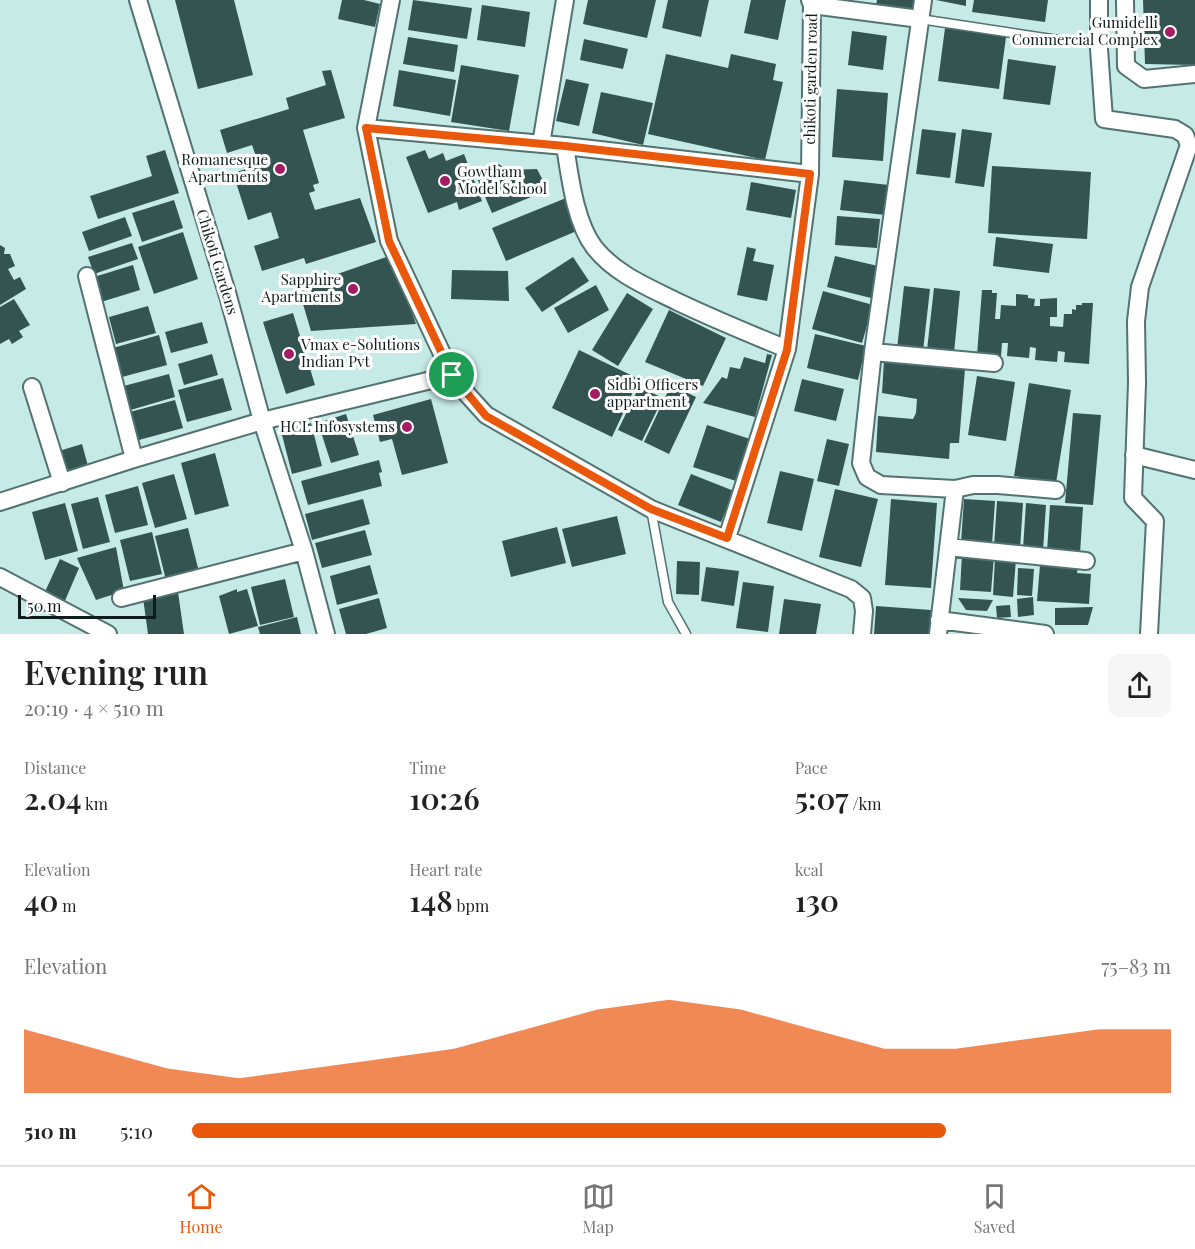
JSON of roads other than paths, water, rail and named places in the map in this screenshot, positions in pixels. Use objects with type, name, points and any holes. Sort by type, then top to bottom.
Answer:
[{"type":"street","name":"Chikoti Gardens","points":[[138,0],[228,296],[262,421],[304,551],[326,634]]},
{"type":"street","points":[[391,0],[366,128],[389,241],[452,375],[486,416],[651,509],[851,589],[862,598],[864,611],[862,634]]},
{"type":"street","points":[[541,144],[565,0]]},
{"type":"street","points":[[923,0],[873,352],[861,462],[867,477],[881,485],[956,489],[973,485],[1056,490]]},
{"type":"street","points":[[1099,0],[1099,49],[1104,119],[1175,129],[1185,135],[1189,145],[1140,287],[1136,321],[1137,383],[1132,498],[1155,522],[1149,634]]},
{"type":"street","points":[[1125,0],[1126,66],[1144,79],[1195,74]]},
{"type":"street","points":[[811,3],[920,19]]},
{"type":"street","name":"chikoti garden road","points":[[727,538],[787,350],[810,174],[811,3]]},
{"type":"street","points":[[366,128],[565,146],[810,174]]},
{"type":"street","points":[[565,146],[577,211],[593,246],[614,268],[722,324],[787,350]]},
{"type":"street","points":[[87,276],[134,459]]},
{"type":"street","points":[[873,352],[994,363]]},
{"type":"street","points":[[0,502],[262,421],[452,375]]},
{"type":"street","points":[[32,387],[62,483]]},
{"type":"street","points":[[1134,454],[1195,471]]},
{"type":"street","points":[[956,489],[939,627],[1045,634]]},
{"type":"street","points":[[948,547],[1086,561]]},
{"type":"street","points":[[121,598],[304,551]]},
{"type":"street","points":[[0,577],[108,634]]},
{"type":"lane","points":[[920,19],[1058,40]]},
{"type":"lane","points":[[651,509],[668,602],[686,634]]},
{"type":"place","name":"Gumidelli Commercial Complex","points":[[1170,32]]},
{"type":"place","name":"Romanesque Apartments","points":[[280,169]]},
{"type":"place","name":"Gowtham Model School","points":[[445,181]]},
{"type":"place","name":"Sapphire Apartments","points":[[353,289]]},
{"type":"place","name":"Vmax e-Solutions Indian Pvt","points":[[289,354]]},
{"type":"place","name":"Sidbi Officers appartment","points":[[595,394]]},
{"type":"place","name":"HCL Infosystems","points":[[407,427]]}]
